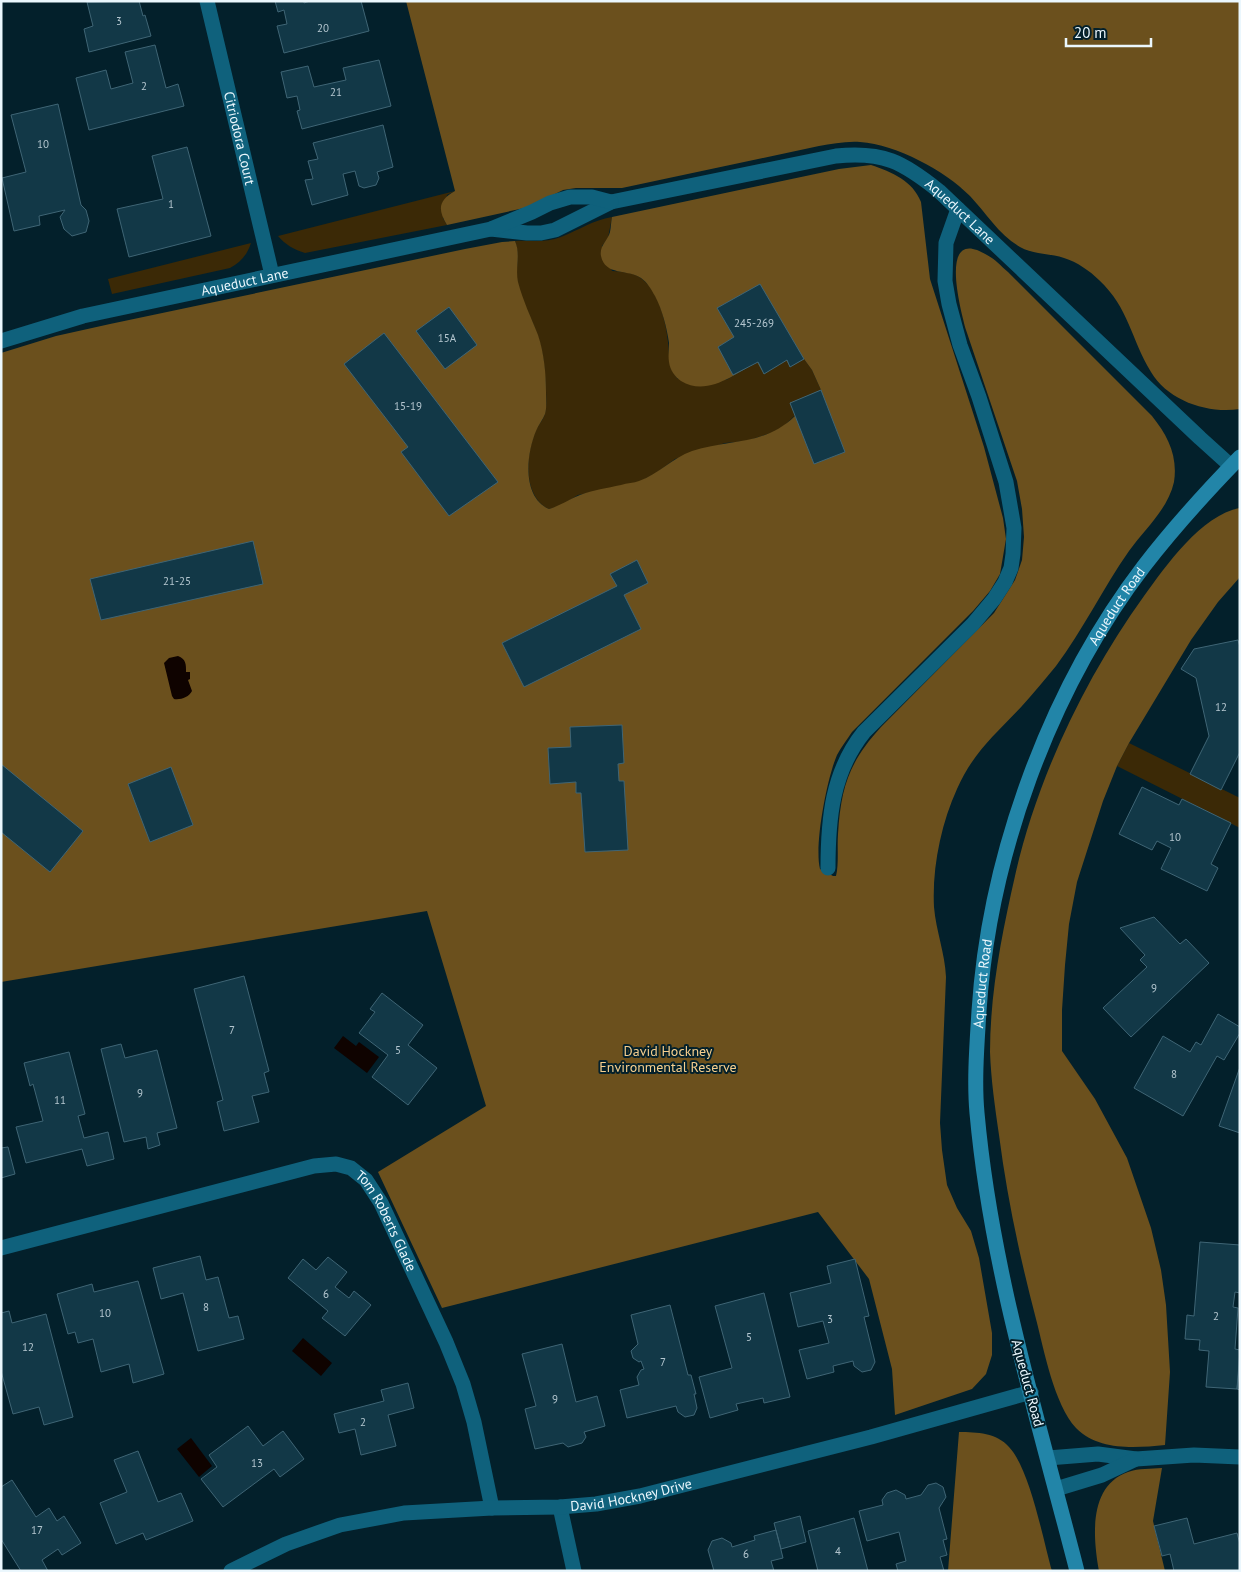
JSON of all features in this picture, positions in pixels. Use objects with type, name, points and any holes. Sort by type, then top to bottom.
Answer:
[{"type":"main road","name":"Aqueduct Road","points":[[1077,1571],[1015,1335],[998,1258],[986,1188],[977,1109],[980,999],[988,935],[998,878],[1047,734],[1064,696],[1090,648],[1142,568],[1196,503],[1236,462]]},
{"type":"street","name":"Citriodora Court","points":[[207,1],[272,275]]},
{"type":"street","name":"Aqueduct Lane","points":[[491,229],[541,233],[555,230],[611,202],[836,156],[854,154],[887,158],[901,164],[927,182],[958,209],[1200,438],[1236,462]]},
{"type":"street","name":"Aqueduct Lane","points":[[1,341],[83,316],[491,229],[550,203],[570,197],[592,197],[611,202]]},
{"type":"street","points":[[828,868],[828,843],[836,786],[843,766],[854,745],[864,732],[973,624],[994,599],[1011,568],[1014,528],[1007,490],[979,397],[954,324],[945,281],[946,243],[958,209]]},
{"type":"street","name":"Tom Roberts Glade","points":[[1,1248],[314,1166],[336,1164],[351,1168],[366,1180],[381,1203],[446,1342],[463,1384],[474,1422],[492,1508]]},
{"type":"street","name":"David Hockney Drive","points":[[231,1571],[286,1544],[340,1525],[404,1513],[492,1508],[560,1507],[596,1504],[648,1494],[862,1440],[1031,1392]]},
{"type":"street","points":[[1048,1458],[1098,1454],[1136,1459],[1194,1455],[1240,1457]]},
{"type":"street","points":[[1056,1489],[1102,1475],[1136,1459]]},
{"type":"street","points":[[560,1507],[574,1571]]},
{"type":"shaded area","points":[[455,191],[447,195],[443,218],[447,225],[305,253],[290,246],[278,236]]},
{"type":"shaded area","points":[[612,217],[608,238],[602,246],[612,271],[635,275],[642,279],[653,292],[661,308],[667,334],[669,357],[674,374],[678,379],[726,380],[758,362],[804,359],[812,370],[821,390],[785,425],[774,432],[746,441],[725,443],[675,459],[656,473],[639,482],[578,495],[560,506],[549,509],[540,503],[530,484],[530,450],[536,430],[546,410],[546,390],[540,343],[523,301],[517,279],[518,260],[515,241],[555,239],[592,223]]},
{"type":"shaded area","points":[[251,243],[243,258],[230,268],[112,294],[108,279]]},
{"type":"shaded area","points":[[178,656],[185,662],[186,672],[190,672],[190,679],[188,680],[192,691],[187,696],[174,699],[164,663],[169,658]]},
{"type":"shaded area","points":[[1129,743],[1240,798],[1240,828],[1117,766]]},
{"type":"shaded area","points":[[343,1036],[356,1046],[359,1042],[379,1057],[367,1073],[334,1048]]},
{"type":"shaded area","points":[[303,1338],[332,1363],[321,1376],[292,1351]]},
{"type":"shaded area","points":[[191,1438],[212,1466],[199,1477],[177,1449]]},
{"type":"green space","points":[[406,1],[1240,1],[1240,409],[1228,410],[1202,407],[1178,398],[1168,391],[1158,382],[1144,360],[1117,302],[1092,273],[1078,264],[1059,256],[1020,247],[1006,237],[970,196],[947,177],[919,160],[874,144],[850,142],[819,146],[622,188],[576,188],[563,190],[529,207],[447,225],[442,214],[441,205],[455,191]]},
{"type":"green space","name":"David Hockney Environmental Reserve","points":[[871,165],[901,178],[913,188],[921,202],[930,279],[984,447],[1003,518],[1006,539],[1000,574],[990,591],[973,611],[852,732],[839,752],[829,779],[822,812],[819,844],[820,869],[836,876],[841,802],[849,776],[861,752],[881,727],[994,613],[1015,580],[1022,560],[1024,537],[1017,481],[966,330],[960,306],[956,274],[957,260],[962,251],[972,249],[993,258],[1152,416],[1167,439],[1173,455],[1175,473],[1174,482],[1167,501],[1129,551],[1056,666],[986,744],[971,764],[957,789],[946,817],[934,877],[935,916],[946,977],[940,1123],[942,1150],[947,1185],[957,1208],[971,1231],[979,1258],[992,1333],[992,1355],[986,1374],[972,1389],[895,1415],[892,1369],[869,1279],[818,1212],[442,1308],[378,1172],[486,1106],[427,911],[1,982],[1,353],[56,336],[110,324],[465,249],[515,241],[518,251],[518,282],[538,335],[546,378],[546,412],[537,429],[530,452],[530,485],[540,503],[549,509],[585,493],[639,481],[692,451],[759,437],[771,432],[783,426],[795,416],[790,403],[821,390],[812,370],[804,359],[790,367],[786,360],[764,374],[757,362],[730,378],[711,385],[691,385],[681,381],[673,373],[670,365],[666,325],[660,307],[650,288],[636,275],[612,269],[603,262],[601,249],[609,235],[612,217],[839,169]]},
{"type":"green space","points":[[1240,508],[1240,577],[1218,602],[1191,640],[1117,766],[1103,801],[1077,882],[1069,924],[1062,1010],[1062,1051],[1095,1099],[1127,1158],[1151,1228],[1161,1270],[1166,1305],[1170,1372],[1165,1445],[1142,1447],[1118,1446],[1095,1441],[1076,1428],[1068,1418],[1062,1405],[1046,1361],[1014,1227],[996,1114],[990,1052],[994,985],[1006,919],[1024,839],[1050,766],[1083,695],[1122,628],[1174,557],[1198,531],[1212,520]]},
{"type":"green space","points":[[959,1432],[993,1436],[1004,1442],[1017,1457],[1029,1488],[1052,1571],[948,1571]]},
{"type":"green space","points":[[1162,1468],[1153,1521],[1165,1571],[1099,1571],[1095,1544],[1096,1514],[1106,1489],[1115,1479],[1128,1472]]},
{"type":"building","points":[[139,1],[151,36],[89,52],[84,29],[93,26],[87,2]]},
{"type":"building","points":[[275,1],[304,1],[304,3],[310,1],[361,1],[369,31],[284,53],[277,26],[287,24],[284,10],[278,12]]},
{"type":"building","points":[[155,45],[166,88],[178,84],[184,106],[89,130],[76,78],[106,70],[111,89],[133,83],[125,52]]},
{"type":"building","points":[[379,60],[391,106],[302,129],[297,111],[300,110],[297,96],[287,98],[281,72],[308,66],[314,87],[346,80],[343,68]]},
{"type":"building","points":[[58,104],[81,205],[86,210],[89,221],[86,232],[72,236],[64,229],[60,217],[65,210],[39,216],[40,225],[14,231],[2,178],[26,172],[11,115]]},
{"type":"building","points":[[383,125],[393,167],[377,172],[379,178],[376,185],[364,188],[359,186],[355,171],[343,174],[348,195],[312,205],[305,180],[313,179],[308,161],[318,159],[313,143]]},
{"type":"building","points":[[187,147],[211,236],[129,257],[117,209],[163,199],[152,156]]},
{"type":"building","points":[[760,284],[804,359],[790,367],[787,360],[764,374],[758,362],[733,375],[718,347],[734,337],[717,308]]},
{"type":"building","points":[[449,307],[477,345],[445,369],[416,331]]},
{"type":"building","points":[[384,333],[498,482],[449,516],[401,452],[408,447],[344,364]]},
{"type":"building","points":[[821,390],[845,452],[814,464],[790,403]]},
{"type":"building","points":[[253,541],[263,584],[101,620],[90,579]]},
{"type":"building","points":[[637,560],[648,583],[624,595],[641,629],[524,687],[502,643],[617,586],[610,574]]},
{"type":"building","points":[[1238,640],[1240,647],[1240,752],[1221,790],[1190,774],[1209,736],[1196,678],[1181,669],[1194,649]]},
{"type":"building","points":[[622,725],[624,763],[618,764],[619,781],[624,781],[628,850],[585,852],[581,793],[576,793],[576,782],[550,784],[548,748],[571,747],[570,727]]},
{"type":"building","points":[[1,764],[83,831],[50,872],[1,832]]},
{"type":"building","points":[[171,767],[193,825],[150,842],[128,784]]},
{"type":"building","points":[[1142,787],[1179,805],[1182,799],[1231,823],[1211,864],[1218,868],[1207,891],[1161,869],[1171,848],[1157,841],[1152,850],[1119,834]]},
{"type":"building","points":[[1154,917],[1180,944],[1186,939],[1209,963],[1131,1037],[1103,1008],[1147,967],[1140,960],[1145,955],[1120,928]]},
{"type":"building","points":[[244,976],[269,1071],[264,1073],[269,1092],[252,1096],[259,1122],[224,1131],[217,1102],[223,1100],[194,989]]},
{"type":"building","points":[[382,993],[423,1025],[408,1045],[437,1068],[408,1105],[372,1077],[388,1055],[359,1033],[375,1012],[370,1009]]},
{"type":"building","points":[[1218,1014],[1240,1027],[1240,1033],[1224,1060],[1217,1056],[1183,1116],[1134,1088],[1163,1036],[1190,1052],[1196,1042],[1201,1045]]},
{"type":"building","points":[[121,1044],[125,1058],[157,1050],[177,1128],[157,1133],[160,1145],[148,1149],[146,1137],[124,1142],[101,1049]]},
{"type":"building","points":[[69,1052],[85,1114],[78,1116],[84,1138],[108,1132],[114,1159],[87,1166],[82,1149],[26,1163],[16,1127],[43,1121],[33,1084],[30,1086],[24,1063]]},
{"type":"building","points":[[1240,1067],[1240,1133],[1219,1126]]},
{"type":"building","points":[[8,1147],[15,1174],[1,1178],[1,1148]]},
{"type":"building","points":[[1200,1242],[1240,1245],[1240,1293],[1235,1292],[1233,1307],[1238,1308],[1235,1349],[1240,1350],[1237,1389],[1206,1387],[1209,1351],[1199,1350],[1200,1340],[1185,1339],[1187,1315],[1194,1316]]},
{"type":"building","points":[[200,1256],[206,1280],[218,1277],[229,1318],[238,1316],[244,1339],[198,1351],[183,1293],[161,1299],[153,1268]]},
{"type":"building","points":[[328,1257],[347,1272],[335,1287],[349,1298],[354,1291],[371,1305],[345,1336],[322,1318],[328,1311],[288,1278],[303,1259],[316,1270]]},
{"type":"building","points":[[855,1259],[869,1316],[864,1317],[875,1362],[871,1370],[862,1372],[854,1366],[853,1361],[833,1366],[834,1372],[807,1379],[799,1350],[829,1343],[823,1321],[798,1327],[790,1293],[831,1283],[827,1266]]},
{"type":"building","points":[[138,1281],[164,1374],[133,1383],[129,1364],[101,1372],[93,1339],[78,1343],[75,1332],[68,1334],[57,1294],[92,1284],[94,1292]]},
{"type":"building","points":[[764,1293],[790,1397],[764,1403],[763,1398],[736,1404],[738,1410],[710,1418],[699,1377],[732,1368],[715,1306]]},
{"type":"building","points":[[670,1305],[688,1375],[691,1375],[696,1394],[694,1394],[697,1408],[694,1415],[685,1417],[678,1412],[676,1406],[627,1418],[620,1390],[639,1385],[637,1377],[641,1370],[644,1369],[641,1361],[639,1362],[633,1358],[631,1351],[638,1344],[631,1315]]},
{"type":"building","points":[[9,1311],[12,1323],[46,1314],[73,1417],[44,1425],[39,1407],[13,1414],[1,1371],[1,1313]]},
{"type":"building","points":[[562,1344],[576,1402],[597,1396],[605,1426],[584,1432],[586,1437],[582,1443],[568,1447],[563,1443],[535,1449],[525,1409],[536,1406],[522,1354]]},
{"type":"building","points":[[1240,1360],[1240,1390],[1237,1389]]},
{"type":"building","points":[[408,1383],[414,1408],[388,1415],[396,1446],[361,1455],[355,1429],[339,1433],[334,1414],[384,1401],[381,1390]]},
{"type":"building","points":[[248,1426],[263,1446],[283,1431],[304,1459],[280,1477],[274,1469],[223,1507],[201,1479],[217,1467],[209,1455]]},
{"type":"building","points":[[138,1451],[158,1502],[181,1493],[193,1521],[146,1540],[143,1533],[116,1544],[100,1503],[127,1492],[114,1460]]},
{"type":"building","points":[[12,1480],[36,1517],[49,1508],[57,1521],[64,1516],[81,1543],[62,1555],[58,1549],[42,1560],[48,1571],[21,1571],[1,1539],[1,1487]]},
{"type":"building","points":[[936,1483],[943,1487],[946,1497],[939,1508],[947,1539],[943,1540],[947,1555],[940,1557],[944,1571],[898,1571],[896,1564],[906,1561],[899,1532],[867,1541],[859,1511],[883,1505],[882,1500],[887,1493],[896,1490],[905,1495],[906,1499],[921,1495],[928,1485]]},
{"type":"building","points":[[800,1516],[806,1542],[781,1549],[774,1523]]},
{"type":"building","points":[[854,1518],[868,1571],[818,1571],[808,1531]]},
{"type":"building","points":[[1187,1518],[1194,1544],[1237,1533],[1240,1544],[1240,1571],[1174,1571],[1170,1554],[1162,1556],[1154,1526]]},
{"type":"building","points":[[776,1530],[783,1558],[771,1561],[774,1571],[714,1571],[708,1550],[712,1541],[722,1538],[731,1543],[732,1547],[755,1540],[754,1536]]}]
